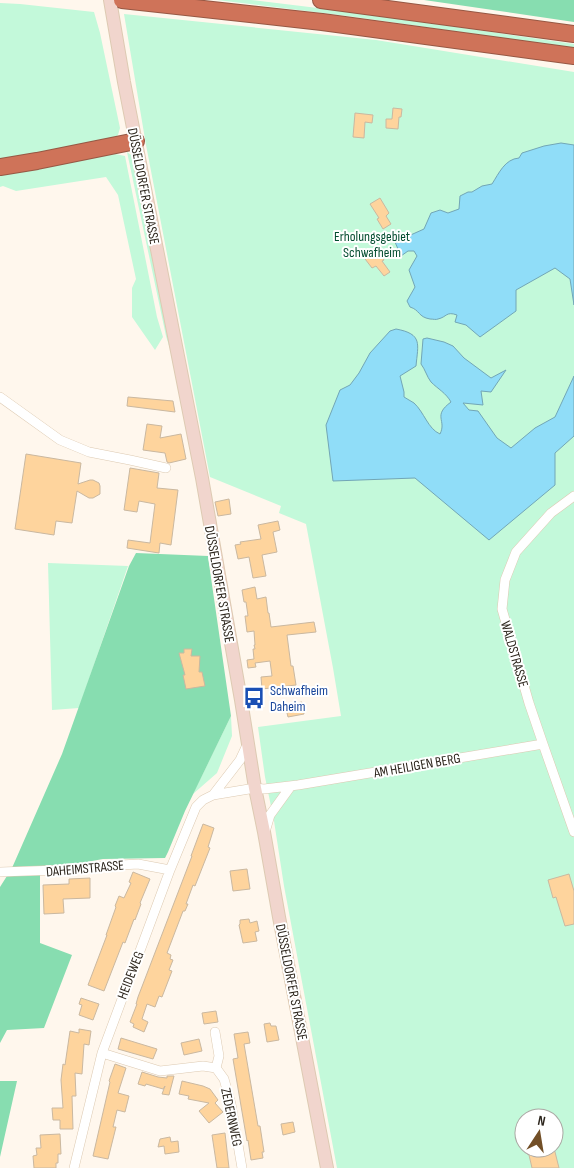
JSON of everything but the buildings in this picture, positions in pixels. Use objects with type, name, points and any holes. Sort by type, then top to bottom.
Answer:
[{"type":"highway","points":[[122,0],[322,22],[574,56]]},
{"type":"highway","points":[[321,0],[574,34]]},
{"type":"highway","points":[[0,167],[136,141]]},
{"type":"main road","name":"DÜSSELDORFER STRASSE","points":[[110,0],[202,478],[255,788],[327,1168]]},
{"type":"street","points":[[0,397],[60,440],[89,452],[166,468]]},
{"type":"street","name":"WALDSTRASSE","points":[[574,496],[551,513],[516,552],[503,588],[502,609],[542,744],[574,832]]},
{"type":"street","name":"HEIDEWEG","points":[[74,1168],[102,1053],[170,870],[196,807],[203,800],[213,795],[240,760],[248,742]]},
{"type":"street","name":"AM HEILIGEN BERG","points":[[255,788],[292,786],[542,744]]},
{"type":"street","points":[[264,832],[270,815],[292,786]]},
{"type":"street","points":[[213,795],[255,788]]},
{"type":"street","name":"DAHEIMSTRASSE","points":[[0,872],[38,872],[138,864],[170,870]]},
{"type":"street","name":"ZEDERNWEG","points":[[215,1032],[219,1056],[216,1068],[224,1079],[231,1104],[242,1168]]},
{"type":"street","points":[[102,1053],[160,1072],[203,1066],[216,1068]]},
{"type":"green space","points":[[217,0],[251,0],[375,15],[574,44],[574,48],[355,17]]},
{"type":"green space","points":[[424,0],[574,0],[574,22]]},
{"type":"green space","points":[[0,3],[94,12],[120,128],[118,135],[113,139],[0,160]]},
{"type":"green space","name":"Erholungsgebiet Schwafheim","points":[[124,14],[376,40],[574,72],[574,1168],[337,1168],[284,886],[258,727],[341,716],[333,668],[306,524],[279,513],[281,506],[210,477],[146,145]]},
{"type":"green space","points":[[127,152],[131,155],[172,355],[166,336]]},
{"type":"green space","points":[[115,154],[125,156],[157,317],[163,337],[155,350],[132,317],[132,288],[136,279],[118,195],[106,177],[16,191],[3,186],[0,187],[0,174]]},
{"type":"green space","points":[[136,553],[208,556],[231,716],[185,811],[165,858],[103,859],[70,865],[40,866],[40,943],[72,955],[44,1028],[7,1030],[0,1043],[0,887],[12,868],[62,754],[129,566]]},
{"type":"green space","points":[[48,563],[128,566],[79,708],[52,710]]},
{"type":"green space","points":[[231,716],[232,736],[217,773],[193,794]]},
{"type":"green space","points":[[0,1081],[17,1081],[0,1157]]},
{"type":"water","points":[[561,143],[574,145],[574,305],[570,279],[555,268],[516,290],[516,311],[480,337],[466,325],[455,322],[457,315],[449,314],[441,318],[430,319],[423,317],[410,307],[407,301],[415,287],[409,270],[417,256],[414,251],[408,251],[401,256],[395,242],[424,229],[431,213],[440,210],[448,213],[459,209],[460,196],[482,186],[492,184],[506,164],[519,158],[522,153]]},
{"type":"water","points":[[396,329],[405,331],[415,337],[418,346],[416,366],[400,376],[404,397],[414,403],[432,428],[440,434],[442,429],[442,411],[451,402],[431,382],[421,364],[423,339],[427,338],[453,346],[464,358],[491,378],[506,370],[491,392],[481,391],[483,405],[463,403],[469,410],[478,411],[497,438],[511,448],[535,428],[555,417],[574,376],[574,436],[555,453],[555,485],[489,540],[415,478],[333,481],[326,425],[340,390],[350,385],[370,353],[390,331]]},
{"type":"place","name":"Schwafheim Daheim","points":[[254,698]]}]
